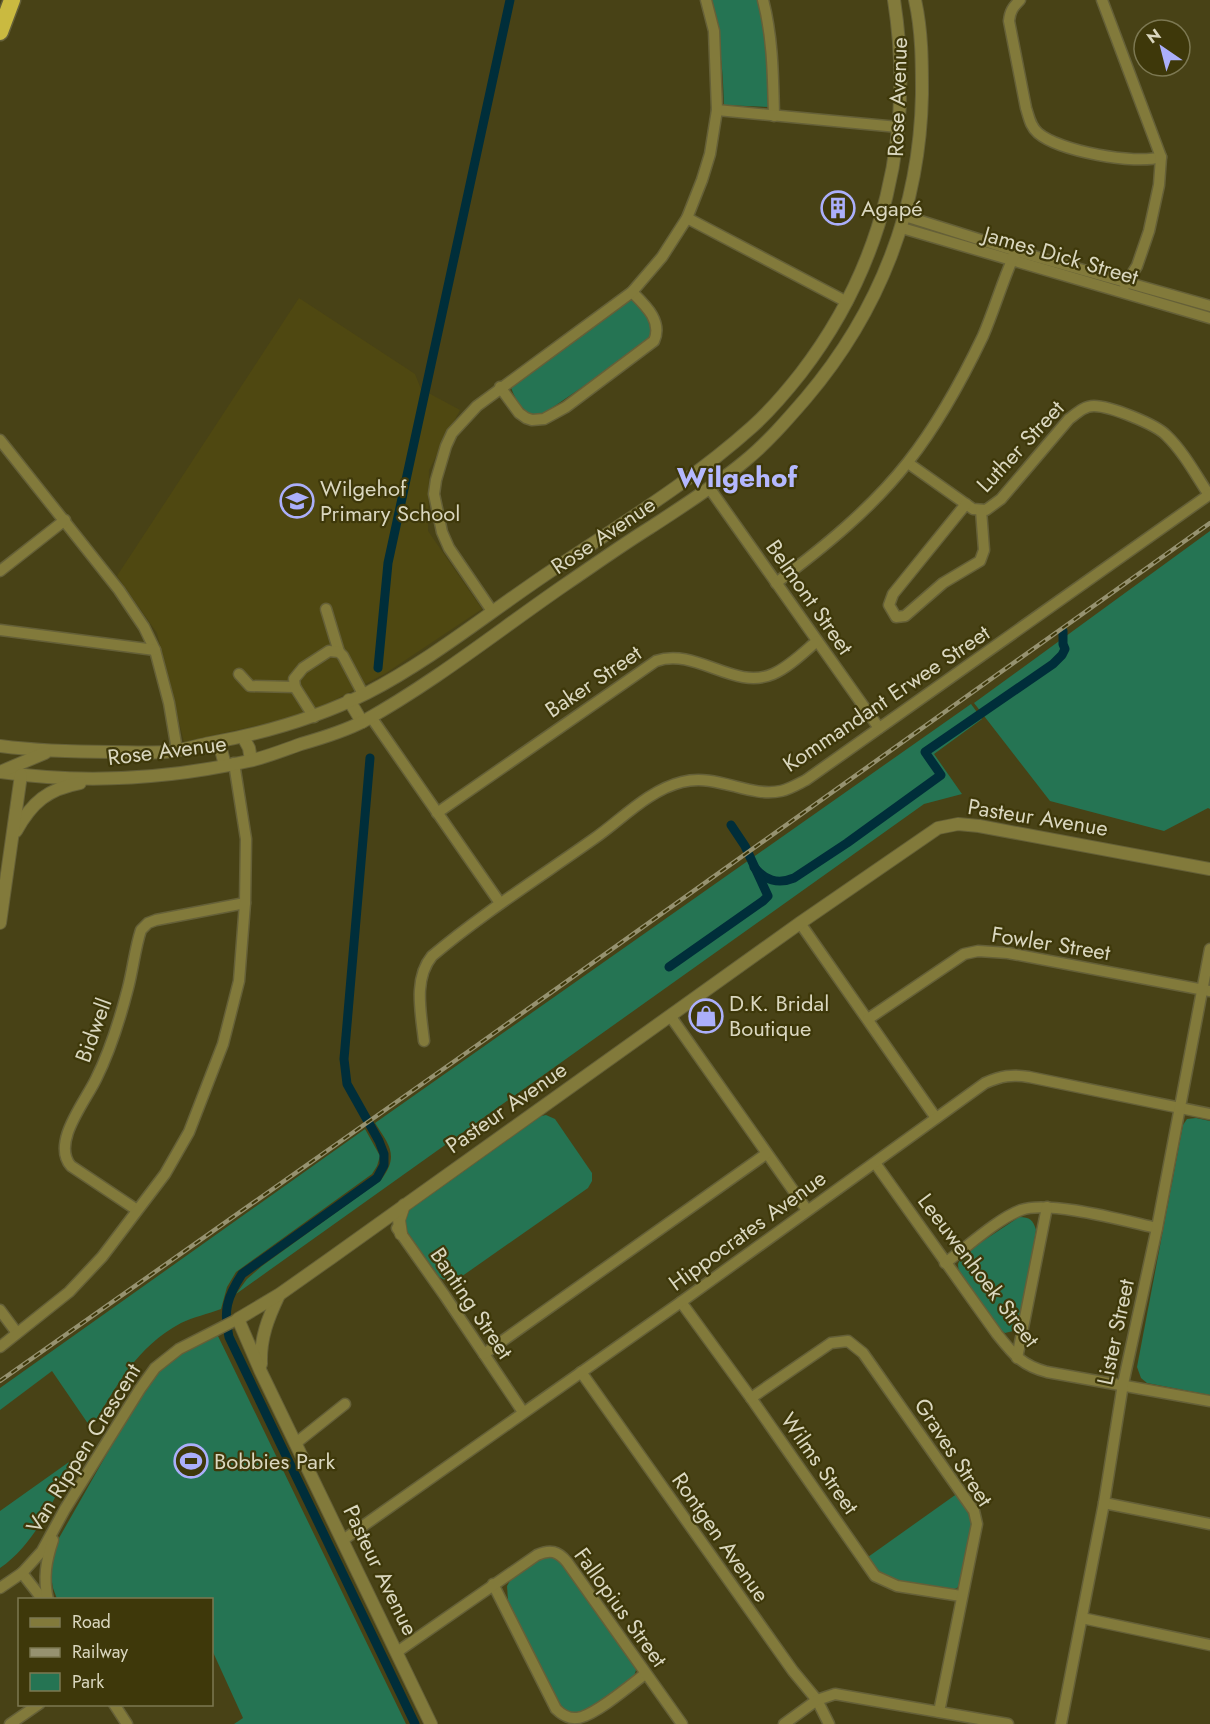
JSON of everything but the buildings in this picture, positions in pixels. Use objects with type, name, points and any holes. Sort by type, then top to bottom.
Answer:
[{"type":"highway","points":[[0,32],[9,0]]},
{"type":"street","points":[[492,611],[449,548],[442,532],[434,494],[441,461],[452,433],[477,406],[632,292],[662,257],[687,218],[710,154],[717,110],[714,30],[706,0]]},
{"type":"street","points":[[763,0],[769,26],[773,63],[774,116]]},
{"type":"street","name":"Rose Avenue","points":[[0,746],[48,752],[171,751],[243,737],[314,717],[367,693],[419,661],[640,512],[712,460],[756,424],[786,392],[830,333],[850,296],[876,238],[887,198],[900,112],[901,57],[894,0]]},
{"type":"street","name":"Rose Avenue","points":[[0,772],[18,770],[99,778],[150,777],[251,760],[317,739],[371,717],[435,678],[515,619],[705,492],[747,460],[794,413],[826,374],[859,324],[897,244],[909,202],[920,143],[922,62],[920,21],[915,0]]},
{"type":"street","points":[[1020,0],[1009,13],[1009,21],[1026,108],[1037,132],[1055,143],[1096,154],[1144,161],[1161,157]]},
{"type":"street","points":[[1102,0],[1161,157],[1159,185],[1149,231],[1129,282],[1118,291]]},
{"type":"street","points":[[717,110],[898,127]]},
{"type":"street","points":[[900,112],[922,115]]},
{"type":"street","points":[[897,140],[920,143]]},
{"type":"street","points":[[887,198],[909,202]]},
{"type":"street","points":[[687,218],[850,296],[873,298]]},
{"type":"street","name":"James Dick Street","points":[[903,222],[1210,318]]},
{"type":"street","points":[[876,238],[897,244]]},
{"type":"street","points":[[776,583],[838,535],[908,463],[934,425],[969,364],[1014,256]]},
{"type":"street","name":"James Dick Street","points":[[1014,256],[1129,282],[1210,306]]},
{"type":"street","points":[[500,387],[519,413],[532,420],[544,419],[566,406],[654,341],[657,326],[652,315],[632,292]]},
{"type":"street","points":[[840,315],[859,324]]},
{"type":"street","name":"Luther Street","points":[[908,463],[966,504],[981,510],[991,508],[1001,500],[1070,419],[1080,410],[1094,406],[1136,418],[1166,435],[1210,495]]},
{"type":"street","points":[[0,440],[119,590],[144,627],[154,650],[169,703],[170,773]]},
{"type":"street","points":[[712,460],[725,477]]},
{"type":"street","points":[[687,478],[705,492]]},
{"type":"street","name":"Belmont Street","points":[[705,492],[776,583],[879,728]]},
{"type":"street","name":"Kommandant Erwee Street","points":[[424,1041],[420,988],[421,976],[426,963],[441,948],[500,903],[594,839],[656,793],[683,782],[711,780],[748,789],[773,792],[782,791],[806,780],[1210,495]]},
{"type":"street","points":[[966,504],[893,594],[889,605],[896,617],[906,616],[943,583],[980,561],[984,550],[981,510]]},
{"type":"street","points":[[0,571],[65,520]]},
{"type":"street","points":[[504,603],[515,619]]},
{"type":"street","points":[[326,609],[339,652]]},
{"type":"street","points":[[479,620],[491,637]]},
{"type":"street","points":[[0,630],[154,650]]},
{"type":"street","name":"Baker Street","points":[[437,813],[656,661],[681,658],[745,678],[757,678],[774,673],[818,641]]},
{"type":"street","points":[[314,717],[295,687],[294,679],[303,668],[329,651],[339,652],[344,656],[367,693],[371,717]]},
{"type":"street","points":[[239,674],[249,686],[295,687]]},
{"type":"street","points":[[349,700],[371,717],[500,903]]},
{"type":"street","points":[[243,737],[249,748],[251,760]]},
{"type":"street","points":[[0,1347],[69,1292],[102,1257],[165,1174],[189,1132],[223,1044],[239,981],[245,903],[246,839],[230,764],[219,742]]},
{"type":"street","points":[[193,747],[199,769]]},
{"type":"street","points":[[18,770],[48,752]]},
{"type":"street","points":[[0,753],[18,770]]},
{"type":"street","points":[[0,923],[18,770]]},
{"type":"street","points":[[11,839],[22,819],[43,796],[62,786],[99,778]]},
{"type":"street","name":"Pasteur Avenue","points":[[431,1724],[236,1319],[280,1294],[928,833],[949,825],[980,826],[1210,869]]},
{"type":"street","name":"Bidwell","points":[[137,1210],[71,1166],[64,1154],[66,1137],[100,1071],[128,988],[141,930],[148,923],[156,920],[245,903]]},
{"type":"street","points":[[800,923],[936,1118]]},
{"type":"street","name":"Lister Street","points":[[1061,1724],[1104,1503],[1123,1384],[1206,990],[1210,949]]},
{"type":"street","name":"Fowler Street","points":[[868,1019],[956,958],[978,951],[1008,953],[1206,990]]},
{"type":"street","points":[[671,1017],[807,1210]]},
{"type":"street","name":"Hippocrates Avenue","points":[[343,1540],[681,1302],[985,1083],[1000,1076],[1013,1075],[1210,1114]]},
{"type":"street","points":[[484,1354],[766,1154]]},
{"type":"street","name":"Leeuwenhoek Street","points":[[875,1162],[997,1334],[1024,1364],[1047,1371],[1210,1401]]},
{"type":"street","points":[[401,1234],[399,1220],[405,1204]]},
{"type":"street","points":[[1017,1358],[1047,1207]]},
{"type":"street","points":[[945,1263],[1013,1214],[1029,1208],[1047,1207],[1157,1227]]},
{"type":"street","name":"Banting Street","points":[[389,1215],[523,1412]]},
{"type":"street","points":[[261,1372],[261,1342],[269,1316],[280,1294]]},
{"type":"street","name":"Wilms Street","points":[[681,1302],[875,1576],[897,1586],[961,1596]]},
{"type":"street","points":[[0,1310],[18,1333]]},
{"type":"street","name":"Van Rippen Crescent","points":[[0,1588],[22,1573],[42,1551],[65,1509],[152,1372],[179,1349],[236,1319]]},
{"type":"street","name":"Graves Street","points":[[751,1398],[831,1343],[848,1341],[863,1353],[974,1511],[977,1524],[939,1712]]},
{"type":"street","name":"Rontgen Avenue","points":[[581,1372],[793,1671],[817,1700],[829,1724]]},
{"type":"street","points":[[296,1443],[345,1404]]},
{"type":"street","points":[[1104,1503],[1210,1524]]},
{"type":"street","points":[[48,1598],[45,1585],[46,1561],[65,1509]]},
{"type":"street","name":"Fallopius Street","points":[[396,1652],[493,1584],[545,1551],[560,1554],[682,1724]]},
{"type":"street","points":[[22,1573],[42,1598]]},
{"type":"street","points":[[493,1584],[556,1709],[562,1714],[569,1718],[584,1717],[645,1674]]},
{"type":"street","points":[[1082,1618],[1210,1645]]},
{"type":"street","points":[[784,1724],[817,1700],[835,1694],[1008,1724]]},
{"type":"street","points":[[10,1724],[36,1706]]},
{"type":"street","points":[[115,1706],[127,1724]]},
{"type":"shaded area","name":"Wilgehof Primary School","points":[[299,298],[415,374],[421,389],[460,410],[429,470],[428,531],[482,609],[386,673],[331,702],[290,718],[184,742],[157,633],[117,576]]},
{"type":"green space","points":[[709,0],[759,0],[769,55],[769,107],[724,105],[720,52]]},
{"type":"green space","points":[[628,299],[633,299],[652,316],[651,340],[543,414],[533,415],[525,411],[511,386]]},
{"type":"green space","points":[[1210,531],[1210,809],[1164,831],[1050,801],[974,703]]},
{"type":"green space","points":[[971,704],[982,719],[934,754],[962,794],[924,804],[236,1294],[247,1279],[262,1266],[381,1180],[387,1172],[391,1157],[385,1138],[375,1123]]},
{"type":"green space","points":[[546,1115],[555,1119],[592,1173],[592,1181],[588,1188],[458,1279],[447,1281],[439,1277],[406,1230],[404,1220],[411,1207],[537,1117]]},
{"type":"green space","points":[[1187,1119],[1210,1121],[1210,1395],[1147,1383],[1141,1378],[1137,1367],[1183,1125]]},
{"type":"green space","points":[[365,1129],[380,1156],[372,1174],[236,1272],[227,1287],[221,1309],[181,1323],[152,1344],[129,1369],[91,1428],[52,1371],[0,1410],[0,1388]]},
{"type":"green space","points":[[1019,1217],[1031,1220],[1036,1230],[1020,1325],[1013,1331],[1005,1333],[998,1328],[959,1275],[958,1264],[962,1255]]},
{"type":"green space","name":"Bobbies Park","points":[[217,1334],[406,1724],[234,1724],[243,1718],[213,1652],[213,1598],[57,1598],[50,1571],[59,1538],[146,1385],[162,1367],[178,1354]]},
{"type":"green space","points":[[76,1457],[35,1532],[13,1558],[0,1568],[0,1511]]},
{"type":"green space","points":[[958,1493],[968,1507],[974,1528],[962,1581],[957,1588],[949,1591],[914,1586],[893,1580],[875,1567],[868,1557]]},
{"type":"green space","points":[[544,1555],[558,1557],[635,1663],[636,1670],[633,1679],[581,1714],[569,1714],[558,1704],[508,1600],[507,1586],[511,1579]]},
{"type":"waterway","points":[[378,668],[388,563],[510,0]]},
{"type":"waterway","points":[[754,867],[762,875],[772,880],[782,881],[794,878],[941,775],[925,752],[1053,664],[1065,649],[1063,631]]},
{"type":"waterway","points":[[370,758],[344,1059],[347,1084],[379,1141],[384,1154],[384,1165],[377,1178],[242,1274],[230,1297],[226,1319],[229,1337],[415,1724]]},
{"type":"waterway","points":[[669,967],[768,896],[745,846],[731,825]]},
{"type":"railway","points":[[0,1381],[476,1046],[1210,523]]},
{"type":"place","name":"Agapé","points":[[838,208]]},
{"type":"place","name":"Wilgehof Primary School","points":[[297,501]]},
{"type":"place","name":"D.K. Bridal Boutique","points":[[706,1016]]},
{"type":"place","name":"Bobbies Park","points":[[191,1461]]},
{"type":"district","name":"Wilgehof","points":[[737,477]]}]
